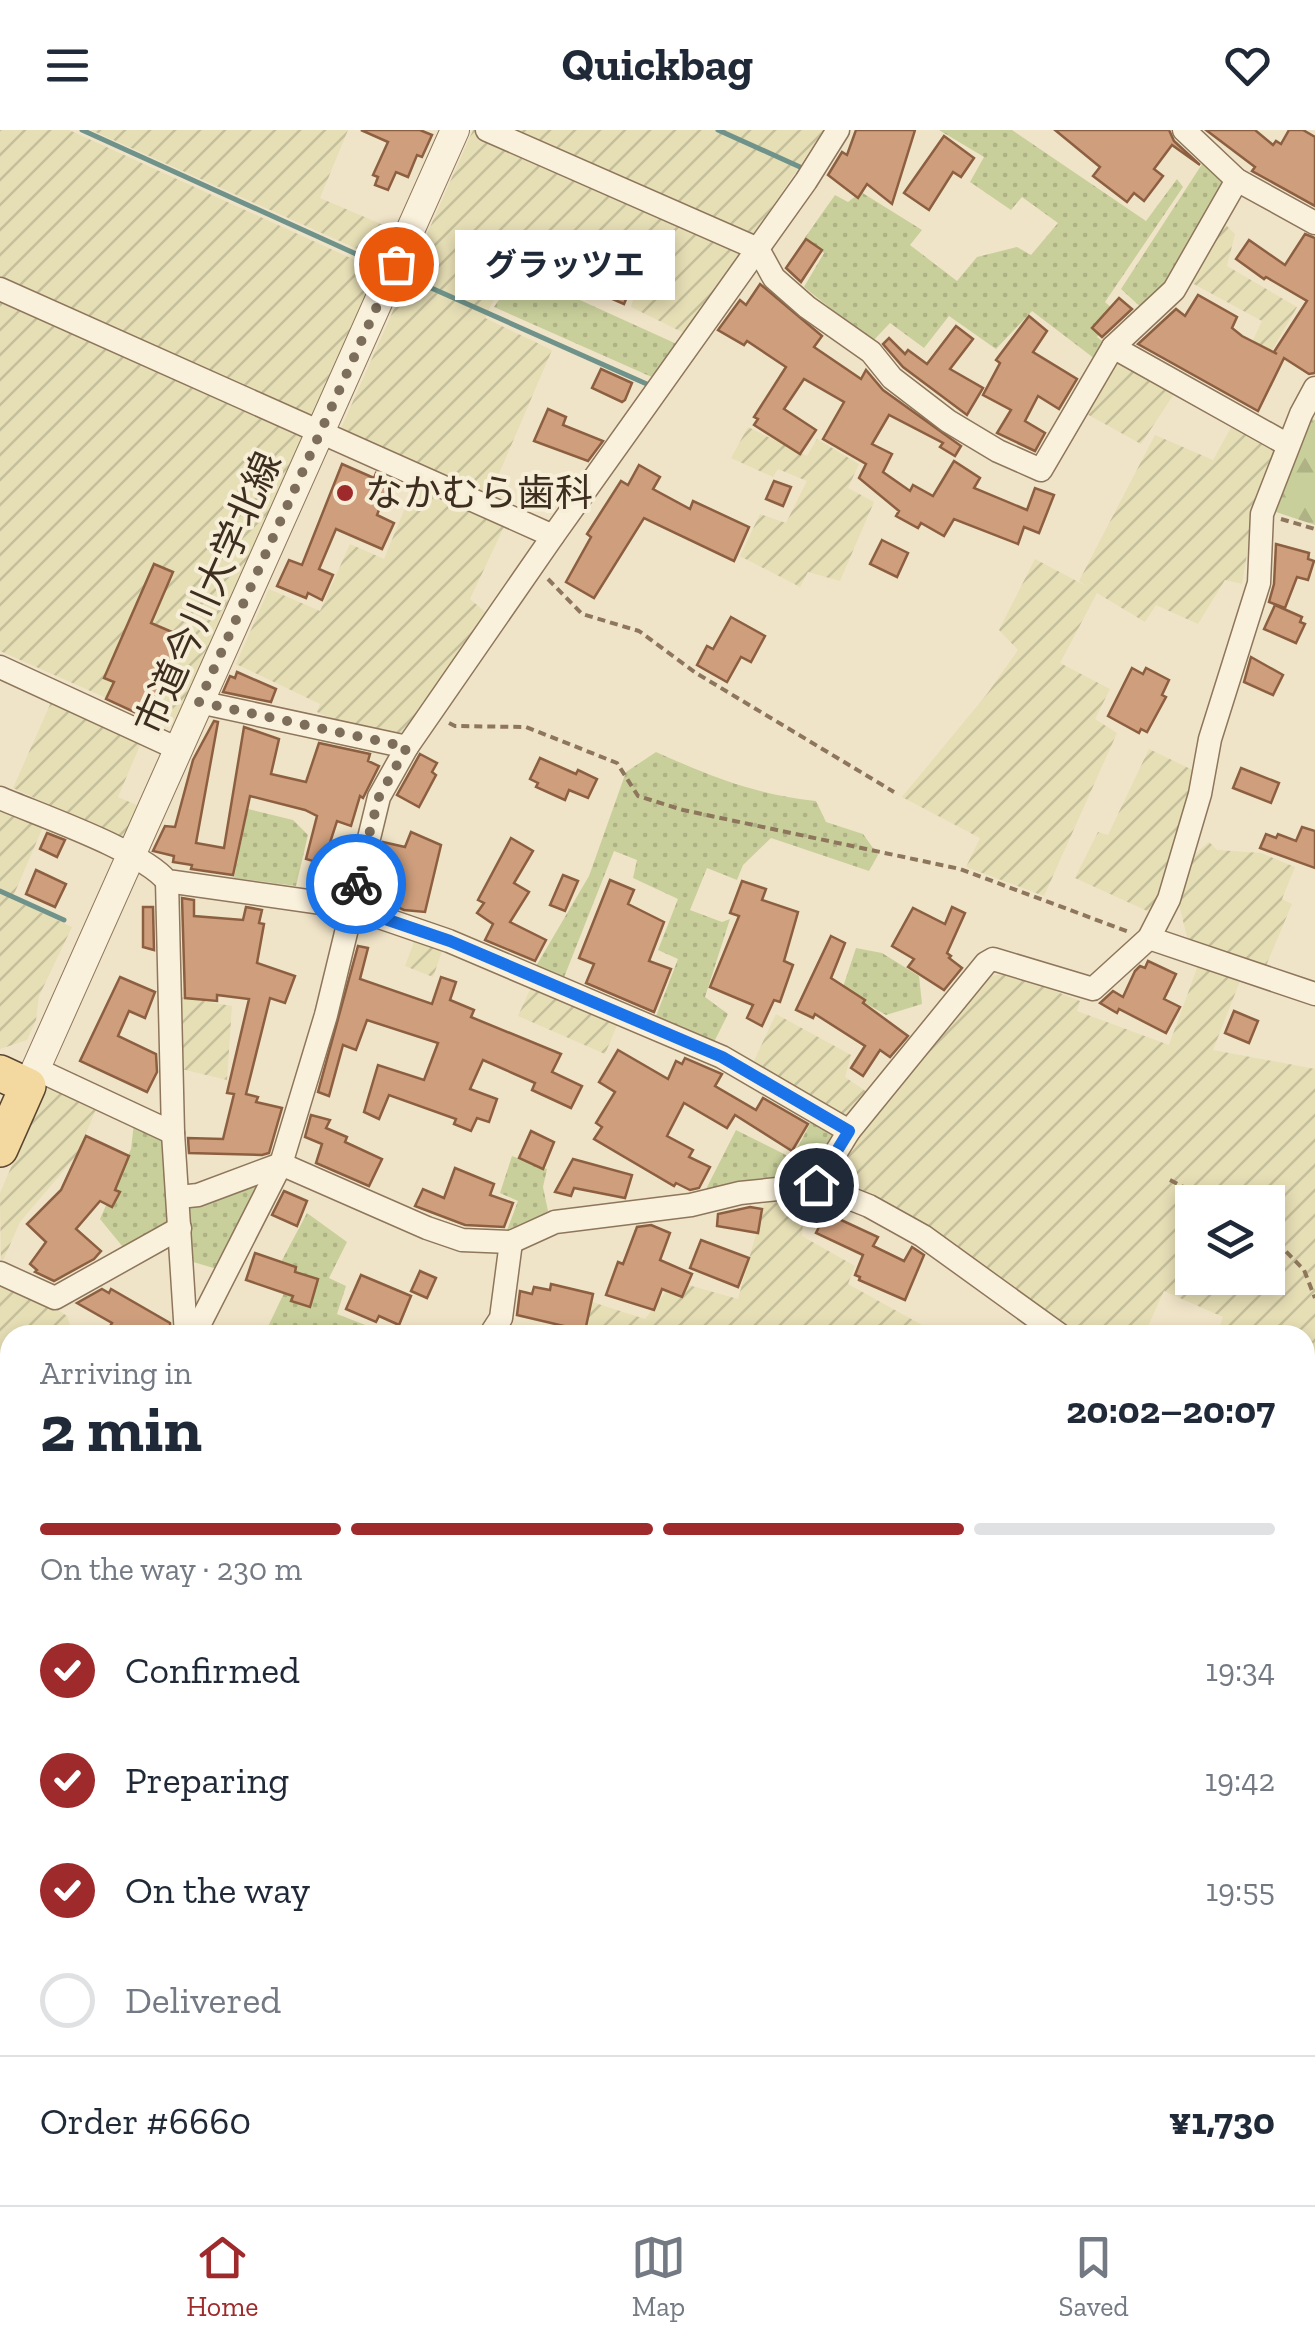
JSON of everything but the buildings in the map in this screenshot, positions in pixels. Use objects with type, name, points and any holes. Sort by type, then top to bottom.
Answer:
[{"type":"main road","points":[[0,1148],[21,1076]]},
{"type":"street","name":"市道今川大学北線","points":[[21,1076],[132,855],[456,130]]},
{"type":"street","points":[[487,130],[758,248],[774,278],[870,352],[892,378],[964,431],[1041,470],[1113,346],[1174,290],[1236,180]]},
{"type":"street","points":[[199,1325],[281,1164],[326,1015],[379,797],[407,747],[838,130]]},
{"type":"street","points":[[1184,130],[1236,180],[1315,223]]},
{"type":"street","points":[[0,289],[553,536]]},
{"type":"street","points":[[1113,346],[1288,445]]},
{"type":"street","points":[[816,1185],[849,1131],[986,963],[993,960],[1093,989],[1149,938],[1168,898],[1200,794],[1210,740],[1259,583],[1262,514],[1315,388]]},
{"type":"street","points":[[0,667],[178,748]]},
{"type":"street","points":[[199,702],[407,747]]},
{"type":"street","points":[[0,798],[132,855],[156,868],[167,881],[173,1133],[185,1325]]},
{"type":"street","points":[[167,881],[350,907],[450,941],[722,1057],[849,1131]]},
{"type":"street","points":[[1149,938],[1315,994]]},
{"type":"street","points":[[21,1076],[173,1133]]},
{"type":"street","points":[[179,1197],[281,1164],[426,1228],[462,1240],[511,1242],[556,1222],[816,1185],[869,1206],[923,1236],[1046,1325]]},
{"type":"street","points":[[0,1273],[55,1298],[180,1228]]},
{"type":"street","points":[[497,1325],[502,1318],[511,1242]]},
{"type":"path","points":[[1262,514],[1315,529]]},
{"type":"path","points":[[534,565],[582,614],[639,632],[696,673],[894,792]]},
{"type":"path","points":[[431,714],[455,726],[526,727],[617,763],[638,796],[683,810],[960,869],[1149,938]]},
{"type":"path","points":[[1170,1180],[1180,1185]]},
{"type":"path","points":[[1285,1250],[1304,1270],[1315,1298]]},
{"type":"shaded area","points":[[0,130],[69,130],[377,270],[316,414],[304,416],[0,281]]},
{"type":"shaded area","points":[[91,130],[348,130],[320,198],[395,230],[382,260]]},
{"type":"shaded area","points":[[473,130],[824,130],[686,334],[631,307],[642,268],[591,245],[577,281],[514,258],[485,318],[552,350],[489,497],[339,433]]},
{"type":"shaded area","points":[[1220,219],[1235,234],[1227,266],[1297,307],[1263,366],[1244,359],[1262,321],[1190,282]]},
{"type":"shaded area","points":[[0,301],[300,429],[304,440],[172,727],[0,651]]},
{"type":"shaded area","points":[[1114,354],[1176,391],[1141,444],[1085,413]]},
{"type":"shaded area","points":[[1234,422],[1283,447],[1256,501],[1242,584],[1225,580],[1198,624],[1156,605],[1145,622],[1097,593],[1060,663],[1110,689],[1095,719],[1117,733],[1044,896],[966,867],[980,838],[902,797],[1018,650],[999,630],[1035,559],[1088,587],[1079,581],[1155,435],[1213,460]]},
{"type":"shaded area","points":[[748,427],[807,456],[817,439],[859,464],[848,488],[874,502],[840,581],[808,572],[800,587],[740,556],[760,514],[786,523],[807,481],[778,469],[773,477],[731,458]]},
{"type":"shaded area","points":[[414,486],[504,527],[470,599],[490,616],[404,734],[351,727],[317,712],[320,704],[236,664],[269,589],[320,611],[350,544],[384,559]]},
{"type":"shaded area","points":[[53,698],[141,743],[118,797],[141,807],[122,838],[13,788]]},
{"type":"shaded area","points":[[1149,749],[1203,775],[1156,915],[1075,878],[1098,832],[1108,835]]},
{"type":"shaded area","points":[[0,808],[43,827],[12,899],[72,927],[39,996],[36,1020],[27,1040],[0,1049]]},
{"type":"shaded area","points":[[1209,842],[1217,850],[1261,853],[1295,867],[1282,899],[1292,904],[1263,973],[1188,941],[1178,900],[1195,854]]},
{"type":"shaded area","points":[[417,934],[444,946],[433,977],[405,966]]},
{"type":"shaded area","points":[[1200,960],[1242,976],[1213,1050],[1315,1069],[1315,1325],[1220,1325],[1223,1317],[1164,1291],[1149,1325],[1062,1325],[920,1221],[845,1192],[826,1175],[978,978],[1010,973],[1080,1001],[1077,1011],[1169,1045]]},
{"type":"shaded area","points":[[532,985],[618,1023],[605,1054],[518,1016]]},
{"type":"shaded area","points":[[174,996],[232,1006],[227,1080],[177,1068]]},
{"type":"shaded area","points":[[776,1014],[851,1055],[845,1077],[867,1092],[846,1120],[752,1065]]},
{"type":"shaded area","points":[[49,1087],[97,1107],[77,1155],[20,1222],[1,1265],[0,1193]]},
{"type":"shaded area","points":[[805,1192],[802,1236],[855,1266],[848,1284],[922,1325],[577,1325],[586,1300],[645,1319],[674,1281],[738,1299],[767,1194]]},
{"type":"shaded area","points":[[0,1282],[42,1299],[67,1316],[70,1325],[0,1325]]},
{"type":"green space","points":[[939,130],[1012,130],[1146,221],[1177,179],[1183,187],[1105,302],[1114,310],[1097,337],[1109,346],[1095,359],[1032,311],[996,349],[949,316],[924,348],[890,323],[872,342],[804,287],[824,253],[804,239],[835,195],[848,202],[861,192],[922,230],[910,245],[957,281],[977,257],[1017,247],[1031,255],[1058,223],[1022,197],[1011,210],[970,182],[984,157]]},
{"type":"green space","points":[[1206,158],[1226,186],[1172,279],[1145,311],[1121,289]]},
{"type":"green space","points":[[518,272],[679,345],[654,378],[494,307]]},
{"type":"green space","points":[[1310,418],[1315,420],[1315,525],[1276,512]]},
{"type":"green space","points":[[656,752],[734,783],[816,801],[826,822],[863,834],[878,855],[869,871],[771,838],[743,865],[737,880],[707,868],[690,910],[722,922],[730,919],[705,997],[728,1014],[712,1046],[653,1024],[678,959],[658,950],[678,899],[633,878],[637,860],[614,851],[561,985],[532,973],[589,876],[626,772]]},
{"type":"green space","points":[[248,809],[293,820],[308,835],[296,886],[234,878]]},
{"type":"green space","points":[[856,948],[882,953],[919,976],[922,1004],[886,1015],[842,990]]},
{"type":"green space","points":[[811,1122],[836,1136],[808,1182],[703,1195],[736,1130],[792,1158]]},
{"type":"green space","points":[[134,1123],[170,1145],[174,1218],[127,1252],[100,1219],[131,1149]]},
{"type":"green space","points":[[512,1156],[547,1169],[543,1187],[548,1211],[517,1231],[506,1233],[518,1201],[500,1193]]},
{"type":"green space","points":[[269,1173],[220,1270],[190,1261],[183,1214],[191,1201]]},
{"type":"green space","points":[[307,1213],[347,1242],[329,1278],[346,1286],[337,1314],[365,1325],[269,1325],[293,1274],[281,1262]]},
{"type":"waterway","points":[[82,130],[376,263]]},
{"type":"waterway","points":[[718,130],[800,167]]},
{"type":"waterway","points":[[411,279],[649,385]]},
{"type":"waterway","points":[[0,891],[64,920]]},
{"type":"way so far","points":[[356,884],[379,797],[407,747],[199,702],[396,264]]},
{"type":"place","name":"グラッツエ","points":[[396,264]]},
{"type":"place","name":"なかむら歯科","points":[[345,493]]},
{"type":"route","points":[[356,884],[350,907],[450,941],[722,1057],[849,1131],[816,1185]]}]
